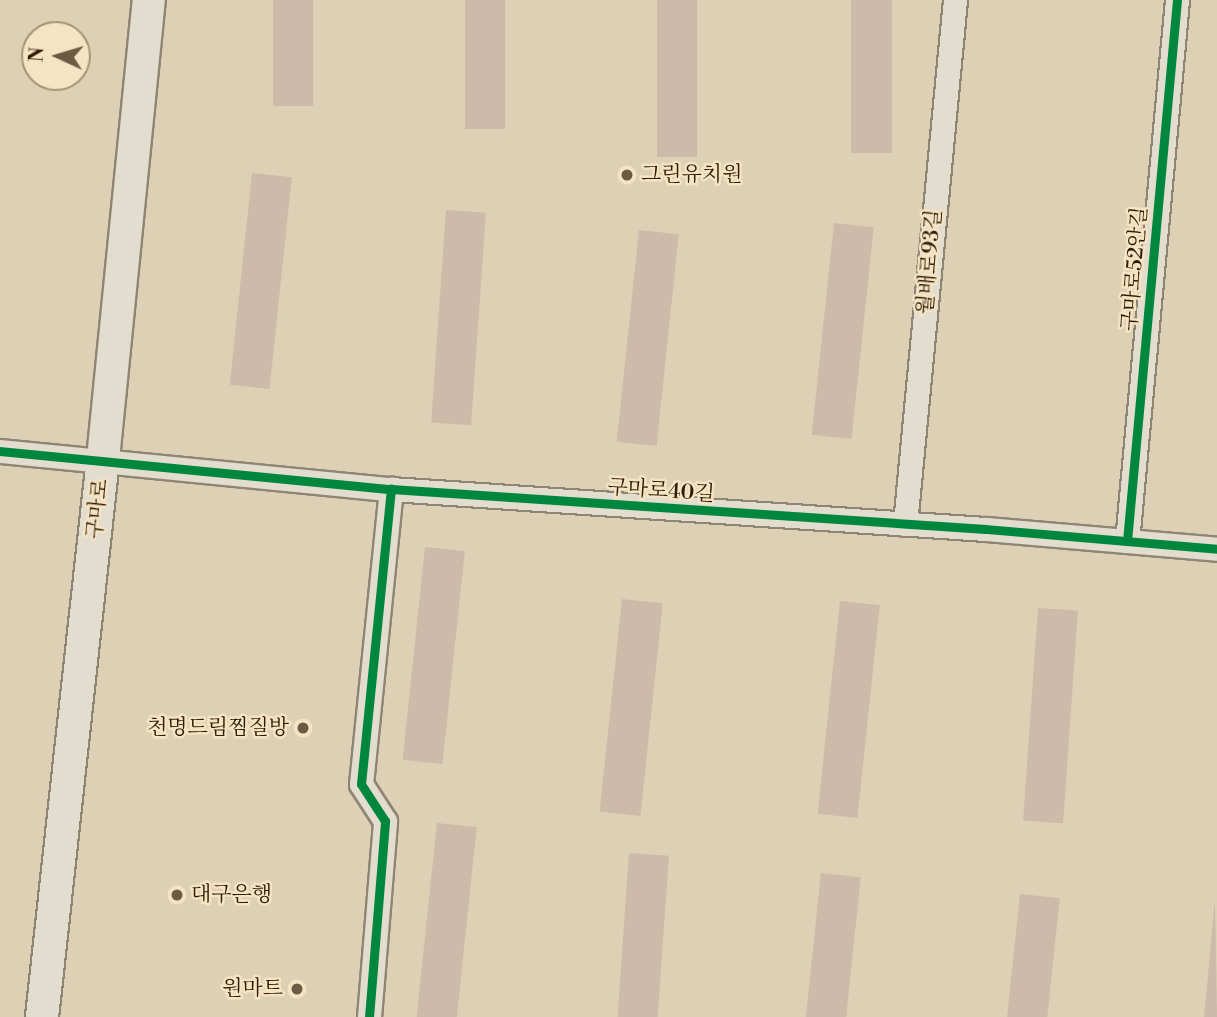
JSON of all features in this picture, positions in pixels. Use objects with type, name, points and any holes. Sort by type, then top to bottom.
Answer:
[{"type":"main road","name":"구마로","points":[[42,1017],[103,459],[149,0]]},
{"type":"street","name":"월배로93길","points":[[905,524],[955,0]]},
{"type":"street","name":"구마로52안길","points":[[1127,541],[1177,0]]},
{"type":"street","name":"구마로40길","points":[[0,451],[391,489],[905,524],[1217,549]]},
{"type":"street","points":[[369,1017],[385,821],[361,784],[391,489]]},
{"type":"building","points":[[273,0],[313,0],[313,106],[273,106]]},
{"type":"building","points":[[465,0],[505,0],[505,129],[465,129]]},
{"type":"building","points":[[657,0],[697,0],[697,157],[657,157]]},
{"type":"building","points":[[851,0],[892,0],[892,153],[851,153]]},
{"type":"building","points":[[252,173],[292,177],[270,389],[230,385]]},
{"type":"building","points":[[446,210],[486,213],[471,425],[431,422]]},
{"type":"building","points":[[834,223],[874,227],[852,439],[812,435]]},
{"type":"building","points":[[639,230],[679,234],[657,446],[617,442]]},
{"type":"building","points":[[425,547],[465,551],[442,764],[403,760]]},
{"type":"building","points":[[622,599],[663,603],[640,816],[600,812]]},
{"type":"building","points":[[840,601],[880,605],[857,818],[818,814]]},
{"type":"building","points":[[1038,608],[1078,611],[1063,823],[1023,820]]},
{"type":"building","points":[[437,823],[477,827],[457,1017],[417,1017]]},
{"type":"building","points":[[629,853],[669,856],[658,1017],[618,1017]]},
{"type":"building","points":[[821,873],[861,877],[846,1017],[806,1017]]},
{"type":"building","points":[[1020,894],[1060,898],[1047,1017],[1007,1017]]},
{"type":"building","points":[[1215,900],[1217,1017],[1204,1017]]},
{"type":"cycle path","points":[[1127,541],[1177,0]]},
{"type":"cycle path","points":[[0,451],[391,489],[986,529],[1217,549]]},
{"type":"cycle path","points":[[369,1017],[385,821],[361,784],[391,489]]},
{"type":"place","name":"그린유치원","points":[[627,175]]},
{"type":"place","name":"천명드림찜질방","points":[[303,728]]},
{"type":"place","name":"대구은행","points":[[177,895]]},
{"type":"place","name":"원마트","points":[[297,989]]}]
